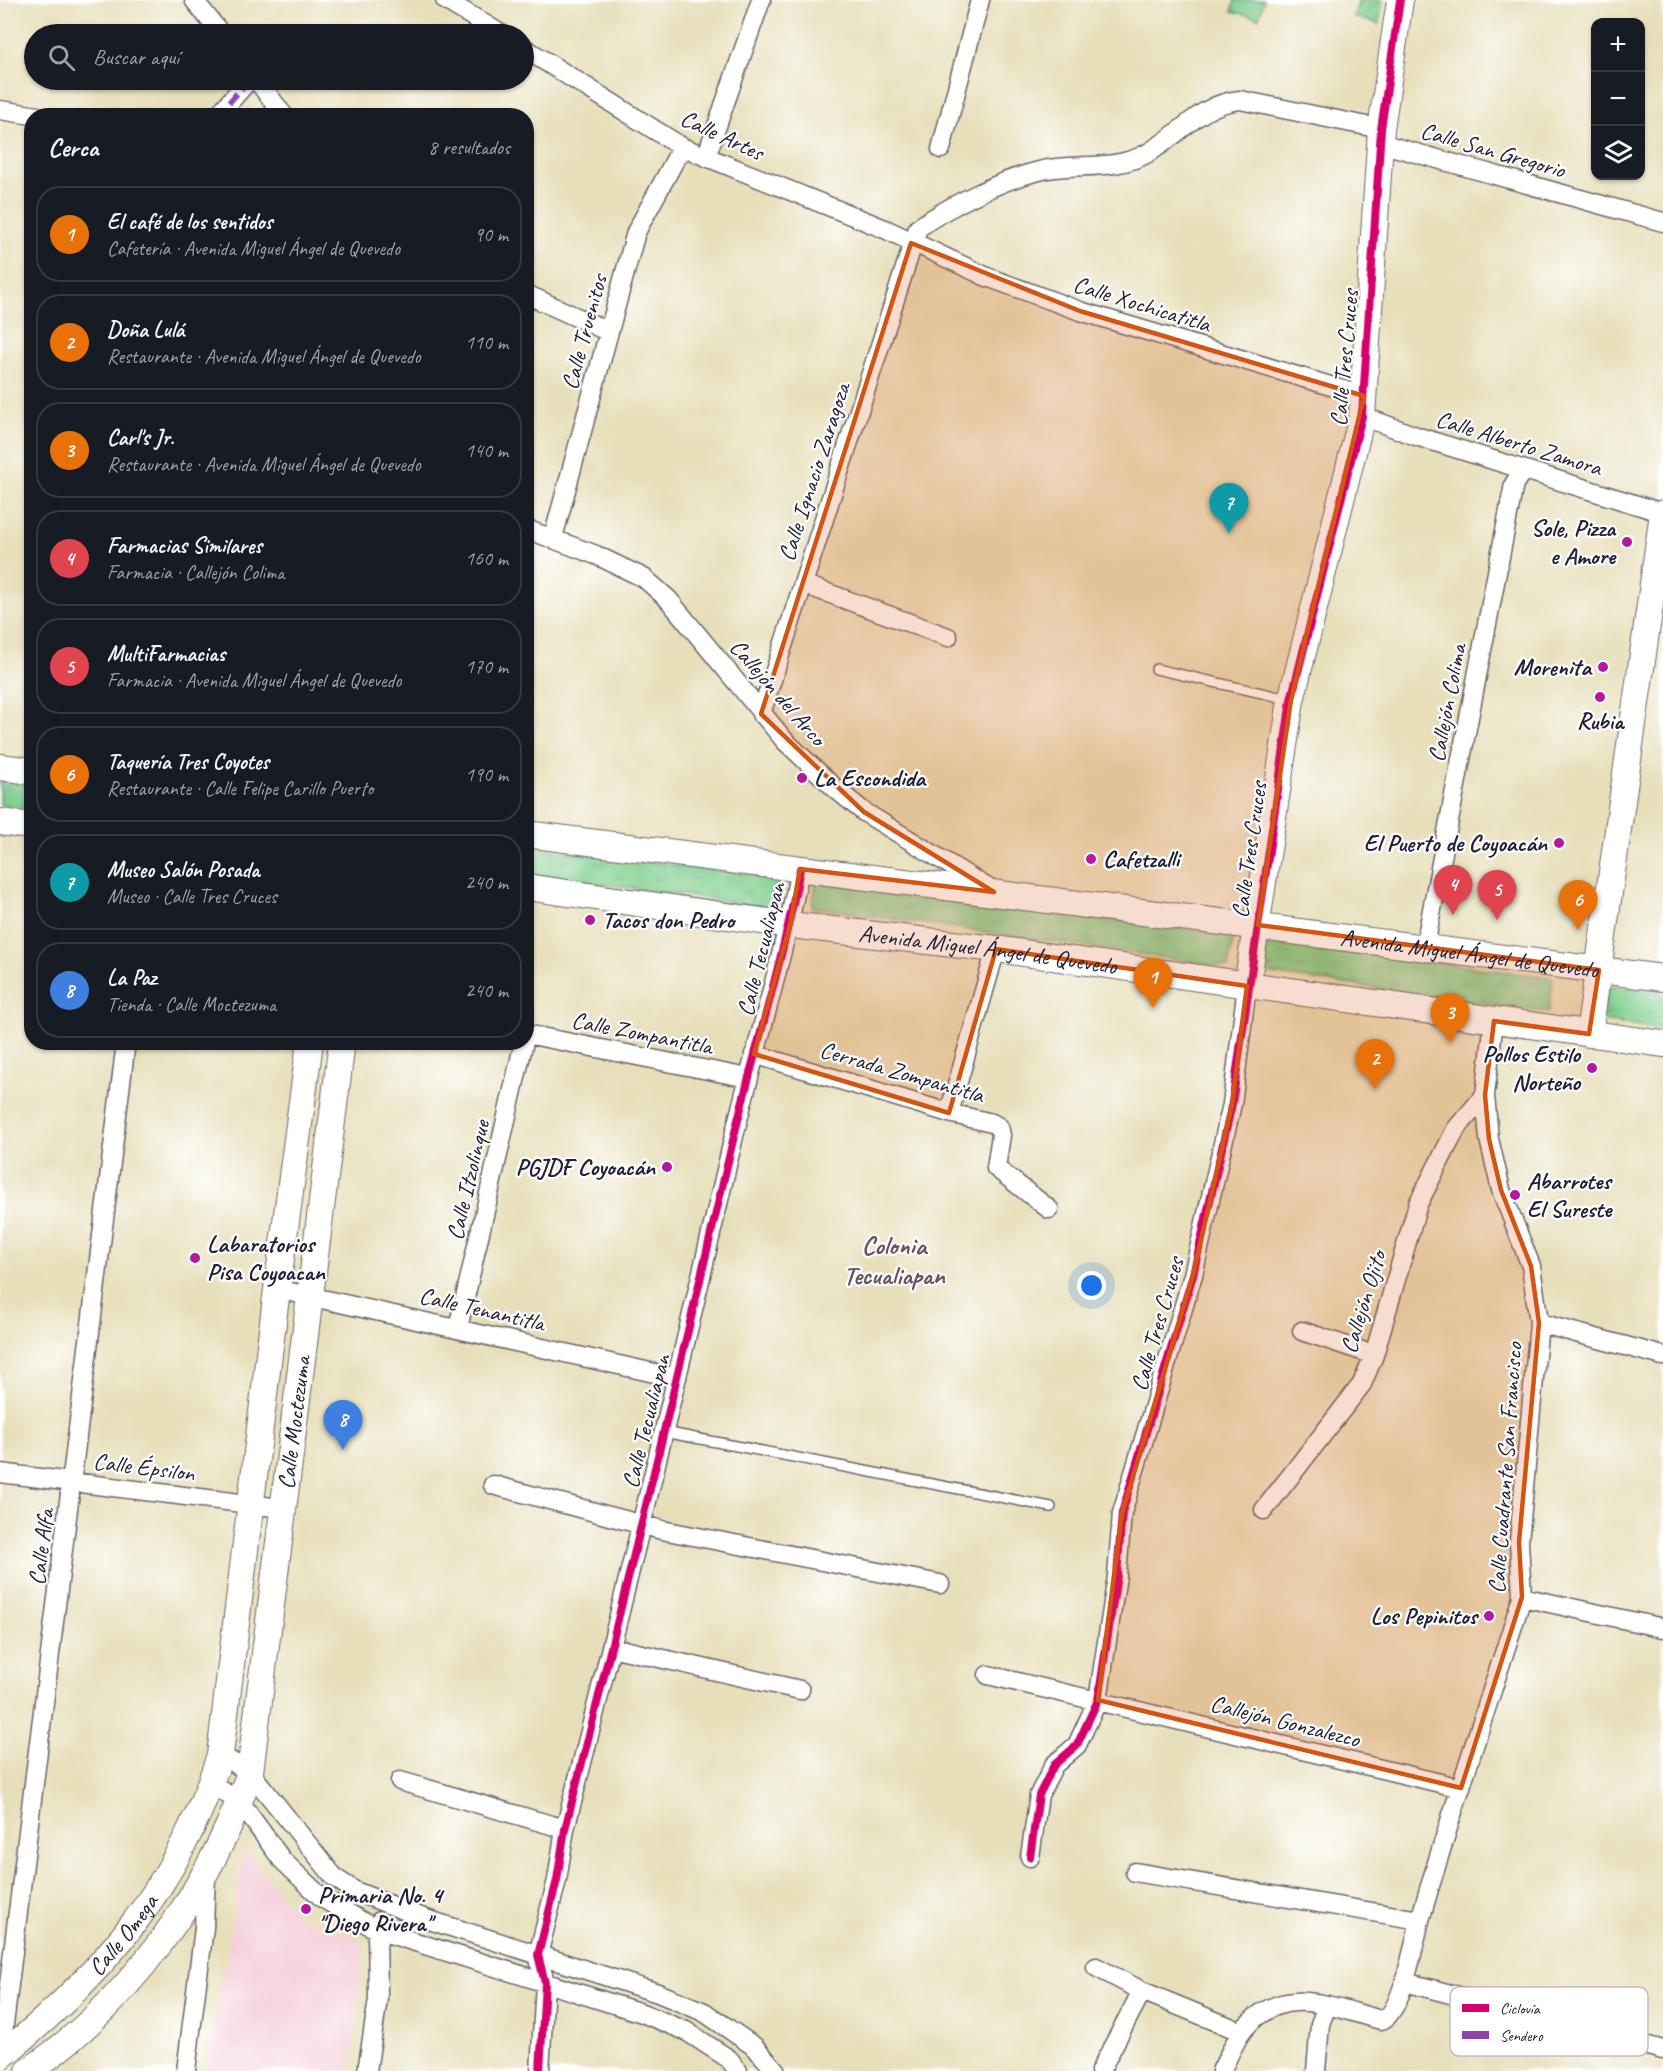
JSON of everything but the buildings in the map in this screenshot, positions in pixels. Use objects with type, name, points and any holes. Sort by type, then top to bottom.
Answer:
[{"type":"street","points":[[194,0],[213,24]]},
{"type":"street","points":[[446,0],[485,24]]},
{"type":"street","points":[[706,157],[761,0]]},
{"type":"street","points":[[941,149],[980,0]]},
{"type":"street","name":"Calle Tres Cruces","points":[[1030,1857],[1039,1795],[1054,1765],[1077,1746],[1098,1700],[1118,1576],[1122,1513],[1195,1263],[1232,1104],[1247,986],[1258,925],[1290,700],[1363,406],[1380,136],[1400,0]]},
{"type":"street","name":"Calle Artes","points":[[534,54],[682,147],[885,229],[911,243]]},
{"type":"street","points":[[224,108],[240,90]]},
{"type":"street","points":[[264,90],[278,108]]},
{"type":"street","name":"Calle San Gregorio","points":[[911,243],[918,228],[935,216],[1013,179],[1044,170],[1119,165],[1146,154],[1206,110],[1221,102],[1240,100],[1380,136],[1663,222]]},
{"type":"street","points":[[0,110],[24,114]]},
{"type":"street","name":"Calle Truenitos","points":[[553,538],[636,232],[682,147]]},
{"type":"street","name":"Calle Xochicatitla","points":[[911,243],[987,277],[1080,311],[1363,406]]},
{"type":"street","name":"Calle Ignacio Zaragoza","points":[[761,714],[911,243]]},
{"type":"street","points":[[534,298],[609,332]]},
{"type":"street","name":"Calle Alberto Zamora","points":[[1363,406],[1416,436],[1663,513]]},
{"type":"street","name":"Callejón Colima","points":[[1425,946],[1514,484],[1523,470]]},
{"type":"street","points":[[1589,1034],[1663,513]]},
{"type":"street","name":"Callejón del Arco","points":[[534,532],[629,570],[657,589],[761,714],[810,766],[864,812],[994,892]]},
{"type":"street","points":[[803,584],[948,637]]},
{"type":"street","points":[[0,766],[24,770]]},
{"type":"street","points":[[0,822],[24,825]]},
{"type":"street","name":"Avenida Miguel Ángel de Quevedo","points":[[534,835],[1425,946],[1663,978]]},
{"type":"street","name":"Calle Tecualiapan","points":[[540,2071],[545,1983],[538,1955],[557,1880],[565,1829],[642,1525],[748,1078],[790,925],[800,869]]},
{"type":"street","name":"Avenida Miguel Ángel de Quevedo","points":[[534,888],[790,925],[996,948],[1247,986],[1663,1044]]},
{"type":"street","points":[[949,1113],[996,948]]},
{"type":"street","name":"Calle Cuadrante San Francisco","points":[[1327,2006],[1386,2019],[1405,1982],[1420,1920],[1522,1597],[1519,1542],[1539,1323],[1531,1266],[1501,1190],[1489,1138],[1485,1095],[1494,1021]]},
{"type":"street","name":"Calle Zompantitla","points":[[534,1036],[748,1078]]},
{"type":"street","name":"Calle Alfa","points":[[0,2057],[125,1050]]},
{"type":"street","name":"Calle Moctezuma","points":[[211,1784],[220,1755],[277,1288],[309,1050]]},
{"type":"street","name":"Calle Moctezuma","points":[[240,1802],[250,1772],[281,1508],[341,1050]]},
{"type":"street","name":"Calle Itzolinque","points":[[458,1328],[522,1050]]},
{"type":"street","name":"Cerrada Zompantitla","points":[[754,1054],[949,1113],[992,1123],[999,1127],[1001,1135],[996,1168],[1049,1209]]},
{"type":"street","name":"Callejón Ojito","points":[[1264,1510],[1362,1384],[1374,1354],[1418,1203],[1456,1129],[1485,1095]]},
{"type":"street","name":"Calle Tenantitla","points":[[277,1288],[677,1378]]},
{"type":"street","points":[[1539,1323],[1663,1356]]},
{"type":"street","points":[[1302,1331],[1374,1354]]},
{"type":"street","name":"Calle Épsilon","points":[[0,1473],[281,1508]]},
{"type":"street","points":[[493,1485],[642,1525],[940,1584]]},
{"type":"street","points":[[1522,1597],[1663,1628]]},
{"type":"street","points":[[611,1647],[800,1690]]},
{"type":"street","name":"Callejón Gonzalezco","points":[[988,1675],[1461,1788]]},
{"type":"street","points":[[220,1755],[250,1772],[335,1878],[355,1891],[386,1905],[658,1993],[704,2012],[755,2047],[776,2071]]},
{"type":"street","points":[[400,1781],[565,1829]]},
{"type":"street","points":[[211,1784],[240,1802],[282,1860],[322,1898],[377,1930],[642,2013],[686,2031],[729,2059],[738,2071]]},
{"type":"street","name":"Calle Omega","points":[[0,2057],[65,2002],[97,1971],[135,1924],[176,1857],[211,1784]]},
{"type":"street","name":"Calle Omega","points":[[29,2071],[63,2048],[117,1997],[160,1944],[206,1872],[240,1802]]},
{"type":"street","points":[[186,2071],[204,1929],[206,1872]]},
{"type":"street","points":[[1136,1872],[1420,1920]]},
{"type":"street","points":[[367,2071],[378,1999],[377,1930],[386,1905]]},
{"type":"street","points":[[1096,1968],[1142,1991],[1242,2032]]},
{"type":"street","points":[[1405,1982],[1450,1994]]},
{"type":"street","points":[[1100,2071],[1142,1991]]},
{"type":"street","points":[[1221,2071],[1242,2032],[1255,2017],[1281,2002],[1308,2001],[1327,2006],[1320,2024],[1316,2071]]},
{"type":"street","points":[[1648,2046],[1663,2050]]},
{"type":"lane","points":[[1156,669],[1290,700]]},
{"type":"lane","points":[[664,1432],[1051,1507]]},
{"type":"highlighted area","points":[[911,243],[1080,311],[1364,396],[1291,700],[1258,925],[1599,970],[1589,1034],[1494,1021],[1485,1095],[1489,1139],[1501,1190],[1531,1266],[1539,1323],[1519,1542],[1522,1597],[1461,1788],[1098,1700],[1122,1513],[1193,1275],[1232,1104],[1247,986],[996,949],[949,1113],[754,1054],[790,925],[800,869],[994,892],[864,812],[761,714]]},
{"type":"shaded area","points":[[245,1848],[296,1915],[360,1940],[364,1952],[350,2071],[207,2071]]},
{"type":"green space","points":[[1235,0],[1264,0],[1259,18],[1232,11]]},
{"type":"green space","points":[[1359,0],[1383,0],[1379,24],[1354,17]]},
{"type":"green space","points":[[0,781],[24,784],[24,808],[0,805]]},
{"type":"green space","points":[[534,848],[778,878],[774,908],[534,874]]},
{"type":"green space","points":[[816,882],[1234,935],[1228,967],[812,907]]},
{"type":"green space","points":[[1265,939],[1553,978],[1549,1012],[1257,972]]},
{"type":"green space","points":[[1608,986],[1663,993],[1663,1029],[1603,1021]]},
{"type":"marked path","points":[[224,108],[240,90]]},
{"type":"cycle path","points":[[1030,1857],[1039,1795],[1054,1765],[1077,1745],[1098,1700],[1117,1576],[1122,1513],[1193,1275],[1232,1104],[1291,700],[1362,416],[1381,129],[1400,0]]},
{"type":"cycle path","points":[[540,2071],[545,1983],[538,1955],[557,1880],[565,1829],[608,1661],[739,1117],[785,941],[800,869]]},
{"type":"place","name":"Museo Salón Posada","points":[[1229,533]]},
{"type":"place","name":"Sole, Pizza e Amore","points":[[1627,542]]},
{"type":"place","name":"Morenita","points":[[1603,667]]},
{"type":"place","name":"Rubia","points":[[1600,697]]},
{"type":"place","name":"La Escondida","points":[[802,778]]},
{"type":"place","name":"El Puerto de Coyoacán","points":[[1559,843]]},
{"type":"place","name":"Cafetzalli","points":[[1091,859]]},
{"type":"place","name":"Farmacias Similares","points":[[1453,915]]},
{"type":"place","name":"Tacos don Pedro","points":[[590,920]]},
{"type":"place","name":"MultiFarmacias","points":[[1497,920]]},
{"type":"place","name":"Taquería Tres Coyotes","points":[[1578,930]]},
{"type":"place","name":"El café de los sentidos","points":[[1153,1008]]},
{"type":"place","name":"Carl's Jr.","points":[[1450,1043]]},
{"type":"place","name":"Pollos Estilo Norteño","points":[[1592,1068]]},
{"type":"place","name":"Doña Lulá","points":[[1375,1089]]},
{"type":"place","name":"PGJDF Coyoacán","points":[[667,1167]]},
{"type":"place","name":"Abarrotes El Sureste","points":[[1515,1195]]},
{"type":"place","name":"Labaratorios Pisa Coyoacan","points":[[195,1258]]},
{"type":"place","name":"La Paz","points":[[343,1450]]},
{"type":"place","name":"Los Pepinitos","points":[[1489,1616]]},
{"type":"place","name":"Primaria No. 4 \"Diego Rivera\"","points":[[306,1909]]},
{"type":"district","name":"Colonia Tecualiapan","points":[[894,1260]]}]
